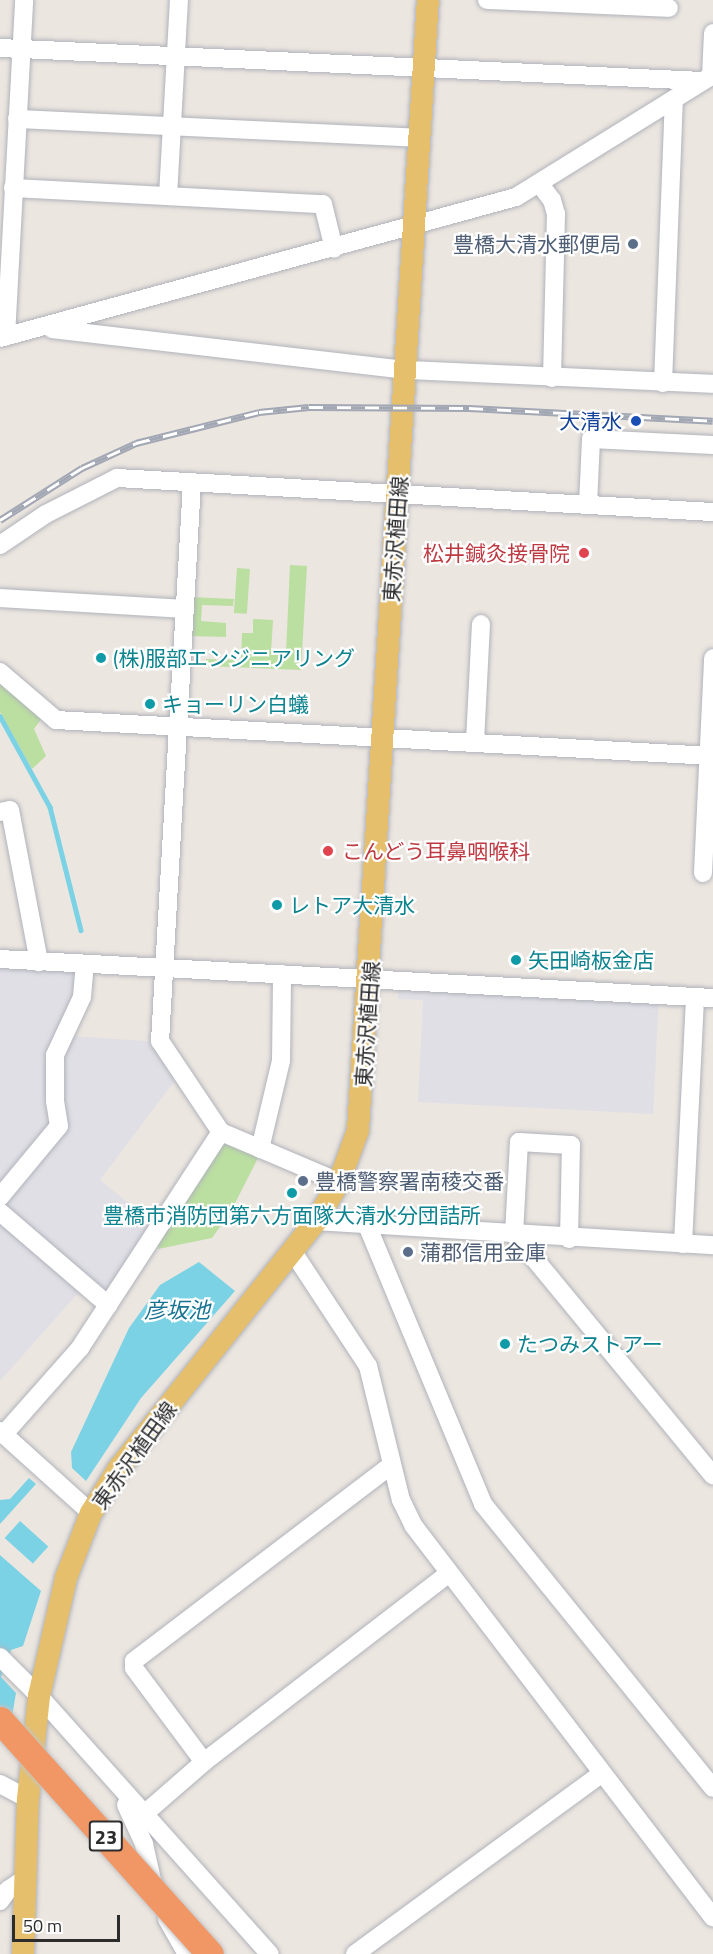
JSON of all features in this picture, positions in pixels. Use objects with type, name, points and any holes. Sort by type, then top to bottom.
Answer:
[{"type":"highway","name":"23","points":[[0,1720],[210,1954]]},
{"type":"main road","name":"東赤沢植田線","points":[[23,1954],[28,1799],[39,1696],[66,1578],[91,1513],[119,1468],[316,1221],[339,1182],[361,1111],[428,0]]},
{"type":"street","points":[[24,0],[13,188],[5,258],[3,337],[334,249],[516,197],[709,78]]},
{"type":"street","points":[[168,196],[170,126],[179,0]]},
{"type":"street","points":[[487,0],[669,8]]},
{"type":"street","points":[[709,78],[713,33]]},
{"type":"street","points":[[0,48],[423,69],[709,78]]},
{"type":"street","points":[[663,383],[674,99]]},
{"type":"street","points":[[17,120],[419,138]]},
{"type":"street","points":[[539,183],[552,200],[556,214],[552,378]]},
{"type":"street","points":[[13,188],[322,204],[334,249]]},
{"type":"street","points":[[41,328],[407,370],[713,384]]},
{"type":"street","points":[[588,505],[591,439],[713,445]]},
{"type":"street","points":[[0,545],[63,505],[117,478],[713,512]]},
{"type":"street","points":[[192,483],[160,1041],[221,1132],[339,1182]]},
{"type":"street","points":[[0,598],[185,609]]},
{"type":"street","points":[[476,742],[481,624]]},
{"type":"street","points":[[703,873],[711,756],[713,658]]},
{"type":"street","points":[[0,672],[56,720],[711,756]]},
{"type":"street","points":[[0,812],[10,810],[39,962]]},
{"type":"street","points":[[0,959],[704,997],[683,1244]]},
{"type":"street","points":[[0,1197],[59,1126],[54,1101],[55,1055],[82,997],[85,965]]},
{"type":"street","points":[[260,1149],[280,1061],[282,974]]},
{"type":"street","points":[[91,1513],[2,1433],[80,1348],[221,1132]]},
{"type":"street","points":[[569,1239],[571,1145],[519,1142],[514,1234],[713,1475]]},
{"type":"street","points":[[0,1212],[108,1305]]},
{"type":"street","points":[[316,1221],[569,1239],[713,1245]]},
{"type":"street","points":[[367,1225],[483,1504],[713,1788]]},
{"type":"street","points":[[292,1252],[368,1366],[391,1465],[409,1518],[448,1573],[713,1918]]},
{"type":"street","points":[[204,1761],[134,1668],[134,1661],[391,1465]]},
{"type":"street","points":[[143,1815],[204,1761],[448,1573]]},
{"type":"street","points":[[0,1657],[39,1696],[107,1775],[270,1954]]},
{"type":"street","points":[[355,1954],[602,1773]]},
{"type":"street","points":[[107,1775],[123,1798],[144,1845],[158,1904],[187,1954]]},
{"type":"street","points":[[0,1784],[28,1799]]},
{"type":"street","points":[[0,1901],[8,1890],[27,1877]]},
{"type":"shaded area","points":[[0,966],[78,970],[77,990],[56,1034],[53,1123],[0,1184]]},
{"type":"shaded area","points":[[398,984],[659,998],[653,1114],[418,1102],[423,1000],[398,999]]},
{"type":"shaded area","points":[[71,1036],[158,1042],[179,1075],[100,1180],[154,1224],[106,1289],[99,1288],[4,1206],[3,1201],[68,1124],[64,1108],[65,1048]]},
{"type":"shaded area","points":[[0,1222],[79,1292],[0,1381]]},
{"type":"green space","points":[[290,565],[307,566],[301,670],[206,666],[206,659],[241,660],[242,633],[253,633],[253,619],[273,620],[271,652],[286,653]]},
{"type":"green space","points":[[237,568],[250,569],[247,614],[234,613]]},
{"type":"green space","points":[[190,597],[234,599],[233,606],[202,605],[201,621],[226,623],[226,637],[188,636]]},
{"type":"green space","points":[[0,678],[42,718],[34,729],[46,756],[32,769],[0,712]]},
{"type":"green space","points":[[223,1141],[259,1156],[231,1211],[212,1238],[158,1249],[160,1231]]},
{"type":"water","name":"彦坂池","points":[[199,1262],[235,1291],[141,1398],[86,1481],[72,1468],[71,1452],[129,1328],[160,1285]]},
{"type":"water","points":[[29,1478],[36,1484],[0,1524],[0,1500],[10,1499]]},
{"type":"water","points":[[20,1521],[48,1546],[33,1564],[5,1538]]},
{"type":"water","points":[[0,1555],[41,1591],[23,1646],[11,1650],[1,1677],[16,1693],[10,1728],[0,1735]]},
{"type":"waterway","points":[[0,716],[50,807],[81,930]]},
{"type":"railway","points":[[0,520],[82,468],[136,443],[259,412],[309,407],[469,408],[713,421]]},
{"type":"place","name":"豊橋大清水郵便局","points":[[633,244]]},
{"type":"place","name":"大清水","points":[[636,421]]},
{"type":"place","name":"松井鍼灸接骨院","points":[[584,553]]},
{"type":"place","name":"(株)服部エンジニアリング","points":[[101,658]]},
{"type":"place","name":"キョーリン白蟻","points":[[150,704]]},
{"type":"place","name":"こんどう耳鼻咽喉科","points":[[328,851]]},
{"type":"place","name":"レトア大清水","points":[[277,905]]},
{"type":"place","name":"矢田崎板金店","points":[[516,960]]},
{"type":"place","name":"豊橋警察署南稜交番","points":[[303,1181]]},
{"type":"place","name":"豊橋市消防団第六方面隊大清水分団詰所","points":[[292,1193]]},
{"type":"place","name":"蒲郡信用金庫","points":[[408,1252]]},
{"type":"place","name":"たつみストアー","points":[[505,1344]]}]
